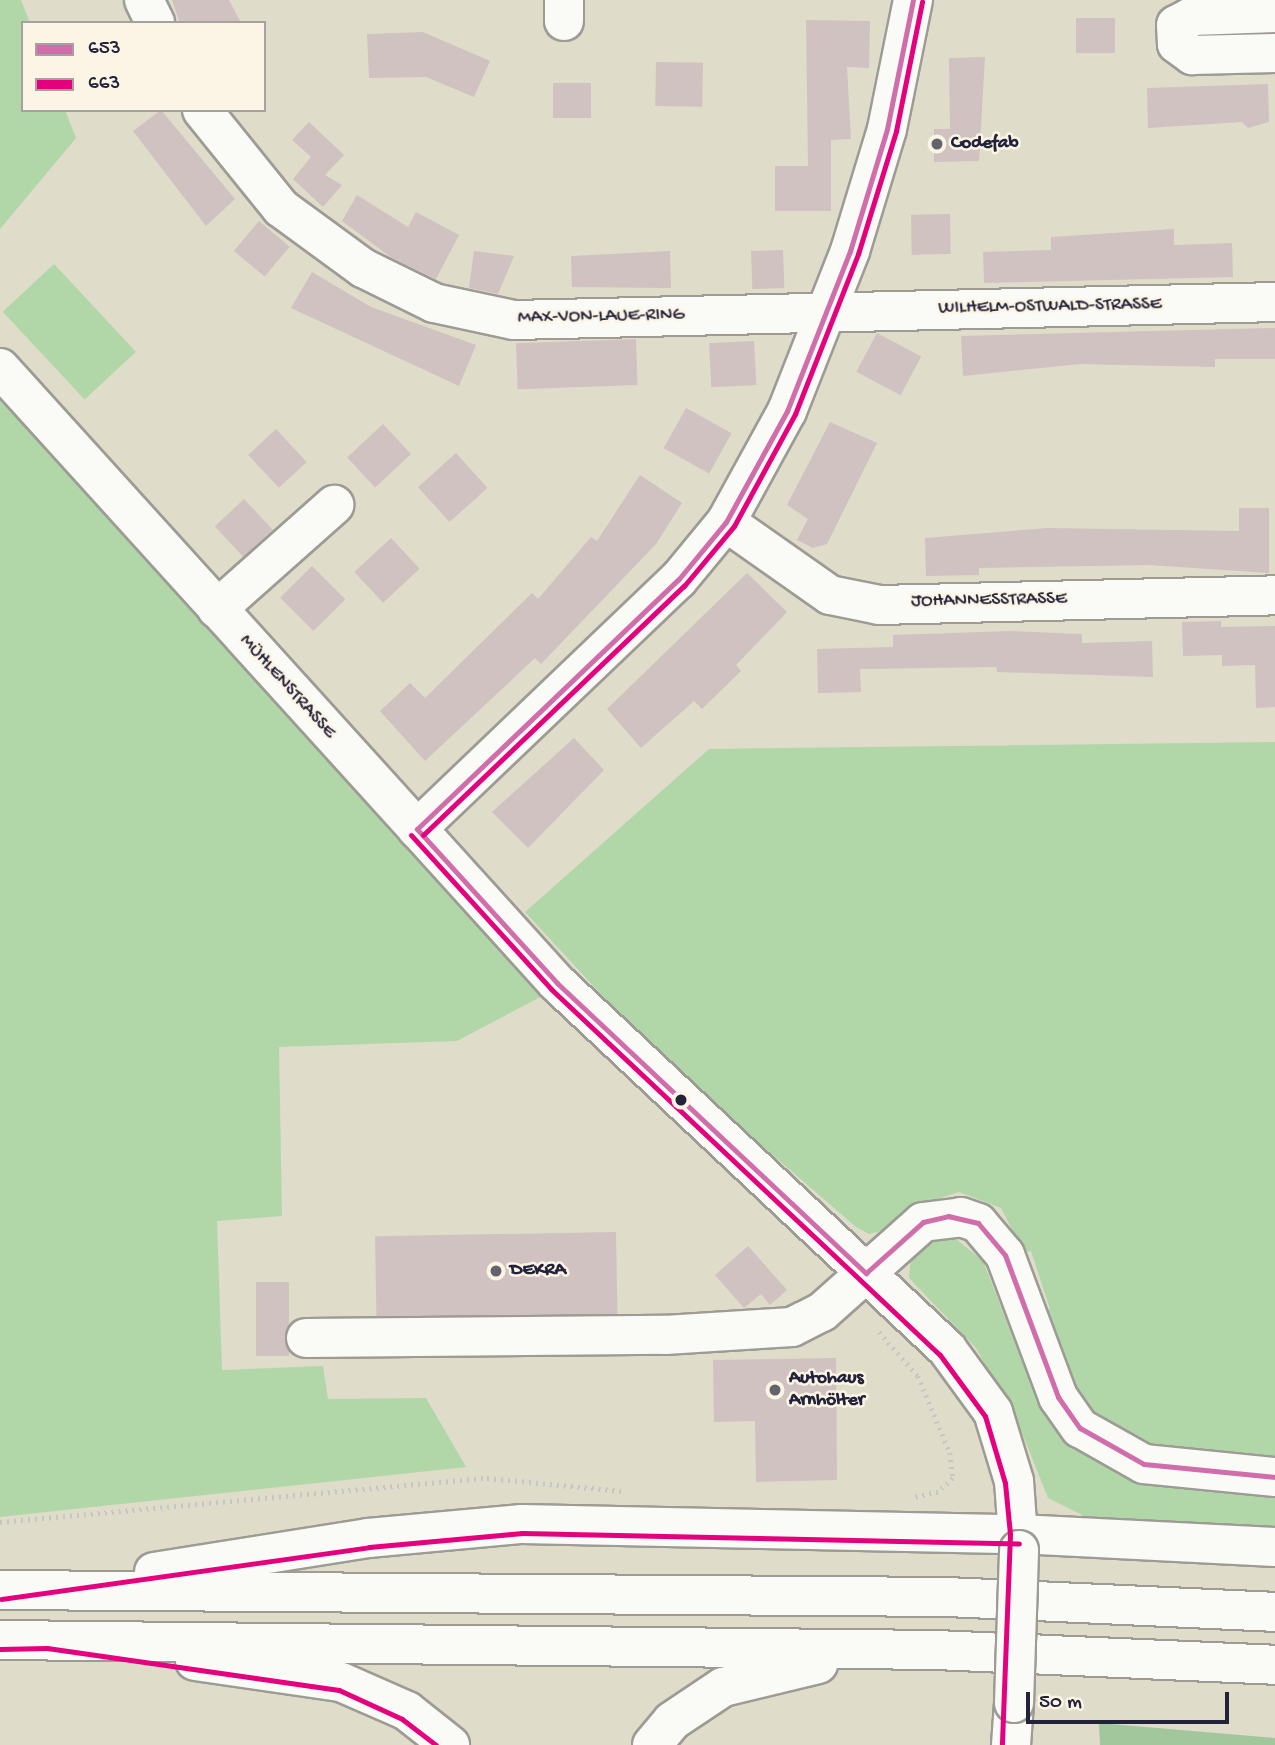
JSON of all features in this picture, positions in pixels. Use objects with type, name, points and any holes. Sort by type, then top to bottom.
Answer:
[{"type":"main road","points":[[144,0],[154,21]]},
{"type":"main road","points":[[417,829],[678,580],[726,522],[787,411],[870,189],[913,0]]},
{"type":"main road","points":[[1275,13],[1193,16],[1176,25],[1177,44],[1192,55],[1275,52]]},
{"type":"main road","name":"MAX-VON-LAUE-RING","points":[[204,112],[281,208],[363,268],[434,303],[514,320],[825,313]]},
{"type":"main road","name":"WILHELM-OSTWALD-STRASSE","points":[[825,313],[1275,302]]},
{"type":"main road","name":"MÜHLENSTRASSE","points":[[0,368],[557,983],[947,1349],[993,1412],[1014,1481],[1019,1542],[1011,1745]]},
{"type":"main road","points":[[217,609],[334,505]]},
{"type":"main road","name":"JOHANNESSTRASSE","points":[[726,522],[830,595],[879,605],[1275,595]]},
{"type":"main road","points":[[306,1338],[665,1335],[792,1327],[822,1312],[923,1222],[948,1216],[978,1223],[1005,1255],[1058,1397],[1080,1428],[1110,1450],[1144,1464],[1275,1477]]},
{"type":"main road","points":[[42,1589],[368,1538],[522,1524],[1019,1542],[1275,1547]]},
{"type":"main road","points":[[0,1590],[947,1597],[1275,1612]]},
{"type":"main road","points":[[48,1639],[341,1682],[407,1711],[450,1745]]},
{"type":"main road","points":[[0,1640],[936,1650],[1275,1665]]},
{"type":"main road","points":[[652,1745],[672,1721],[723,1687],[793,1667],[936,1650]]},
{"type":"path","points":[[866,1273],[878,1330],[918,1376],[950,1453],[953,1478],[938,1492],[903,1500]]},
{"type":"path","points":[[0,1522],[487,1478],[632,1492]]},
{"type":"green space","points":[[0,0],[21,0],[29,21],[21,21],[21,112],[66,112],[76,138],[0,229]]},
{"type":"green space","points":[[54,264],[136,352],[85,400],[3,312]]},
{"type":"green space","points":[[0,386],[548,993],[457,1041],[279,1047],[282,1216],[217,1221],[222,1370],[323,1366],[328,1399],[426,1398],[466,1467],[0,1517]]},
{"type":"green space","points":[[1275,742],[1275,1463],[1193,1456],[1140,1443],[1100,1421],[1066,1371],[1042,1312],[1050,1309],[1031,1251],[1024,1253],[1001,1208],[959,1192],[912,1207],[889,1229],[869,1234],[856,1227],[656,1054],[525,912],[709,749]]},
{"type":"green space","points":[[956,1239],[983,1261],[1035,1394],[1070,1440],[1100,1464],[1135,1478],[1275,1491],[1275,1531],[1081,1522],[1082,1515],[1048,1498],[1020,1428],[976,1348],[909,1278],[911,1256],[929,1242]]},
{"type":"green space","points":[[1099,1723],[1275,1738],[1275,1745],[1100,1745]]},
{"type":"building","points":[[172,0],[229,0],[240,21],[179,21]]},
{"type":"building","points":[[1076,18],[1115,18],[1115,53],[1076,53]]},
{"type":"building","points":[[806,20],[870,21],[869,68],[847,67],[851,139],[831,140],[831,211],[775,211],[775,166],[808,166]]},
{"type":"building","points":[[423,32],[490,61],[474,97],[426,77],[369,78],[367,34]]},
{"type":"building","points":[[985,57],[979,161],[934,162],[934,129],[950,129],[949,58]]},
{"type":"building","points":[[656,62],[703,63],[702,107],[655,106]]},
{"type":"building","points":[[553,83],[591,83],[591,118],[553,118]]},
{"type":"building","points":[[1268,84],[1269,122],[1248,128],[1242,122],[1148,128],[1147,88]]},
{"type":"building","points":[[158,112],[163,112],[235,199],[206,226],[133,131]]},
{"type":"building","points":[[309,122],[344,155],[325,175],[342,185],[323,207],[293,179],[311,157],[292,140]]},
{"type":"building","points":[[357,195],[408,227],[416,212],[459,235],[436,279],[392,258],[342,221]]},
{"type":"building","points":[[950,214],[951,254],[912,255],[911,215]]},
{"type":"building","points":[[259,221],[290,247],[265,277],[234,251]]},
{"type":"building","points":[[1174,229],[1174,245],[1232,243],[1233,277],[984,283],[983,252],[1051,250],[1051,237]]},
{"type":"building","points":[[783,250],[784,288],[752,289],[751,251]]},
{"type":"building","points":[[474,251],[514,256],[498,294],[469,288]]},
{"type":"building","points":[[670,251],[671,288],[572,287],[571,256]]},
{"type":"building","points":[[312,272],[371,307],[476,345],[459,386],[291,308]]},
{"type":"building","points":[[1275,328],[1275,359],[1215,359],[1215,367],[1080,364],[963,376],[961,336]]},
{"type":"building","points":[[877,333],[921,356],[900,395],[856,372]]},
{"type":"building","points":[[636,339],[638,385],[518,389],[516,343]]},
{"type":"building","points":[[754,341],[756,385],[711,387],[709,343]]},
{"type":"building","points":[[686,408],[731,433],[709,473],[664,448]]},
{"type":"building","points":[[830,422],[877,443],[827,544],[813,548],[797,540],[808,519],[787,505]]},
{"type":"building","points":[[383,424],[411,454],[375,487],[347,457]]},
{"type":"building","points":[[276,429],[307,462],[279,488],[248,455]]},
{"type":"building","points":[[456,453],[487,488],[450,522],[418,487]]},
{"type":"building","points":[[640,475],[682,503],[656,544],[541,664],[535,658],[425,761],[380,711],[410,683],[425,698],[532,593],[538,599],[591,537],[597,541]]},
{"type":"building","points":[[244,499],[273,530],[243,557],[215,526]]},
{"type":"building","points":[[1239,508],[1269,508],[1269,573],[1149,565],[979,568],[979,575],[926,576],[925,538],[1048,528],[1239,531]]},
{"type":"building","points":[[391,538],[420,569],[383,603],[354,572]]},
{"type":"building","points":[[312,566],[345,599],[313,631],[280,598]]},
{"type":"building","points":[[747,573],[787,612],[736,665],[741,671],[702,709],[694,701],[641,748],[607,709]]},
{"type":"building","points":[[1221,621],[1221,627],[1275,626],[1275,707],[1256,708],[1255,665],[1222,666],[1222,655],[1183,656],[1182,622]]},
{"type":"building","points":[[1012,631],[1082,634],[1082,643],[1152,641],[1153,677],[997,672],[996,667],[860,669],[861,692],[818,693],[817,649],[893,647],[893,635]]},
{"type":"building","points":[[574,738],[604,770],[528,848],[492,812]]},
{"type":"building","name":"DEKRA","points":[[616,1232],[617,1314],[376,1318],[375,1236]]},
{"type":"building","points":[[748,1246],[787,1290],[770,1305],[761,1294],[744,1308],[715,1275]]},
{"type":"building","points":[[256,1282],[289,1282],[289,1356],[256,1356]]},
{"type":"building","name":"Autohaus Arnhölter","points":[[836,1358],[837,1480],[756,1482],[755,1421],[714,1422],[713,1360]]},
{"type":"transit line","name":"653","points":[[417,829],[678,580],[726,522],[787,411],[850,251],[887,129],[913,0]]},
{"type":"transit line","name":"663","points":[[423,835],[684,586],[734,526],[795,414],[858,254],[896,131],[922,2]]},
{"type":"transit line","name":"653","points":[[417,829],[557,983],[866,1273]]},
{"type":"transit line","name":"663","points":[[411,835],[551,989],[940,1355],[985,1416],[1005,1483],[1010,1534],[1002,1745]]},
{"type":"transit line","name":"653","points":[[866,1273],[923,1222],[948,1216],[978,1223],[1005,1255],[1058,1397],[1080,1428],[1144,1464],[1275,1477]]},
{"type":"transit line","name":"663","points":[[1,1599],[369,1547],[522,1533],[1019,1543]]},
{"type":"transit line","name":"663","points":[[0,1649],[47,1648],[339,1690],[402,1719],[436,1745]]},
{"type":"place","name":"Codefab","points":[[937,144]]},
{"type":"place","name":"DEKRA","points":[[496,1271]]},
{"type":"place","name":"Autohaus Arnhölter","points":[[775,1390]]}]
